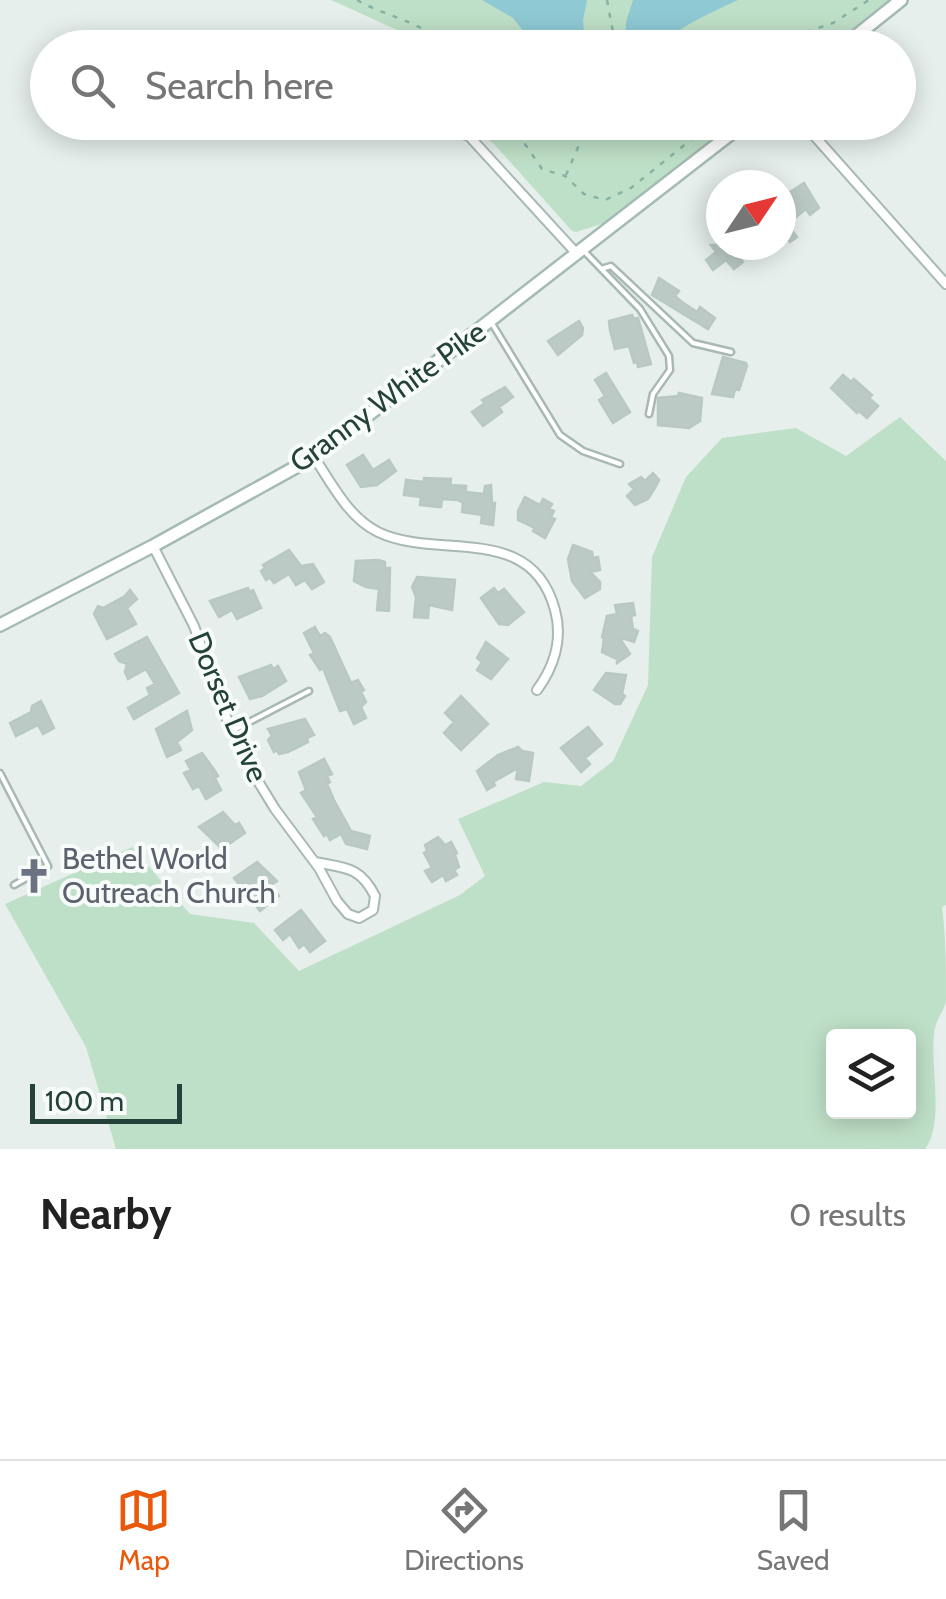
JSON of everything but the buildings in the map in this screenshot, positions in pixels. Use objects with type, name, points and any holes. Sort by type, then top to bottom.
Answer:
[{"type":"main road","points":[[863,30],[900,0]]},
{"type":"main road","name":"Granny White Pike","points":[[0,624],[314,457],[723,140]]},
{"type":"street","points":[[473,140],[580,252]]},
{"type":"street","points":[[818,140],[946,284]]},
{"type":"street","points":[[314,457],[352,513],[379,532],[410,541],[492,549],[511,556],[536,575],[552,600],[558,630],[551,667],[537,690]]},
{"type":"street","name":"Dorset Drive","points":[[153,546],[202,645],[232,731],[264,792],[348,914],[359,918],[373,910],[376,896],[362,875],[348,868],[314,862]]},
{"type":"lane","points":[[580,252],[646,315],[669,356],[670,370],[652,394],[649,414]]},
{"type":"lane","points":[[601,270],[612,266],[693,343],[731,352]]},
{"type":"lane","points":[[491,322],[563,439],[592,455],[620,464]]},
{"type":"lane","points":[[232,731],[309,691]]},
{"type":"lane","points":[[0,774],[48,866],[14,885]]},
{"type":"path","points":[[357,0],[426,30]]},
{"type":"path","points":[[606,0],[612,30]]},
{"type":"path","points":[[814,30],[869,0]]},
{"type":"path","points":[[522,140],[547,172],[565,176],[584,194],[599,200],[631,188],[691,140]]},
{"type":"path","points":[[565,176],[581,140]]},
{"type":"green space","points":[[331,0],[892,0],[854,30],[397,30]]},
{"type":"green space","points":[[488,140],[712,140],[608,222],[576,232]]},
{"type":"green space","points":[[900,417],[946,461],[946,905],[942,907],[946,1000],[933,1041],[936,1107],[925,1149],[116,1149],[86,1047],[5,904],[132,847],[190,914],[254,923],[299,971],[460,895],[485,876],[458,819],[544,782],[581,786],[613,761],[648,685],[652,557],[686,477],[722,438],[796,428],[846,456]]},
{"type":"water","points":[[482,0],[587,0],[584,30],[523,30],[513,18]]},
{"type":"water","points":[[633,0],[738,0],[681,30],[626,30]]},
{"type":"place","name":"Bethel World Outreach Church","points":[[34,876]]}]
